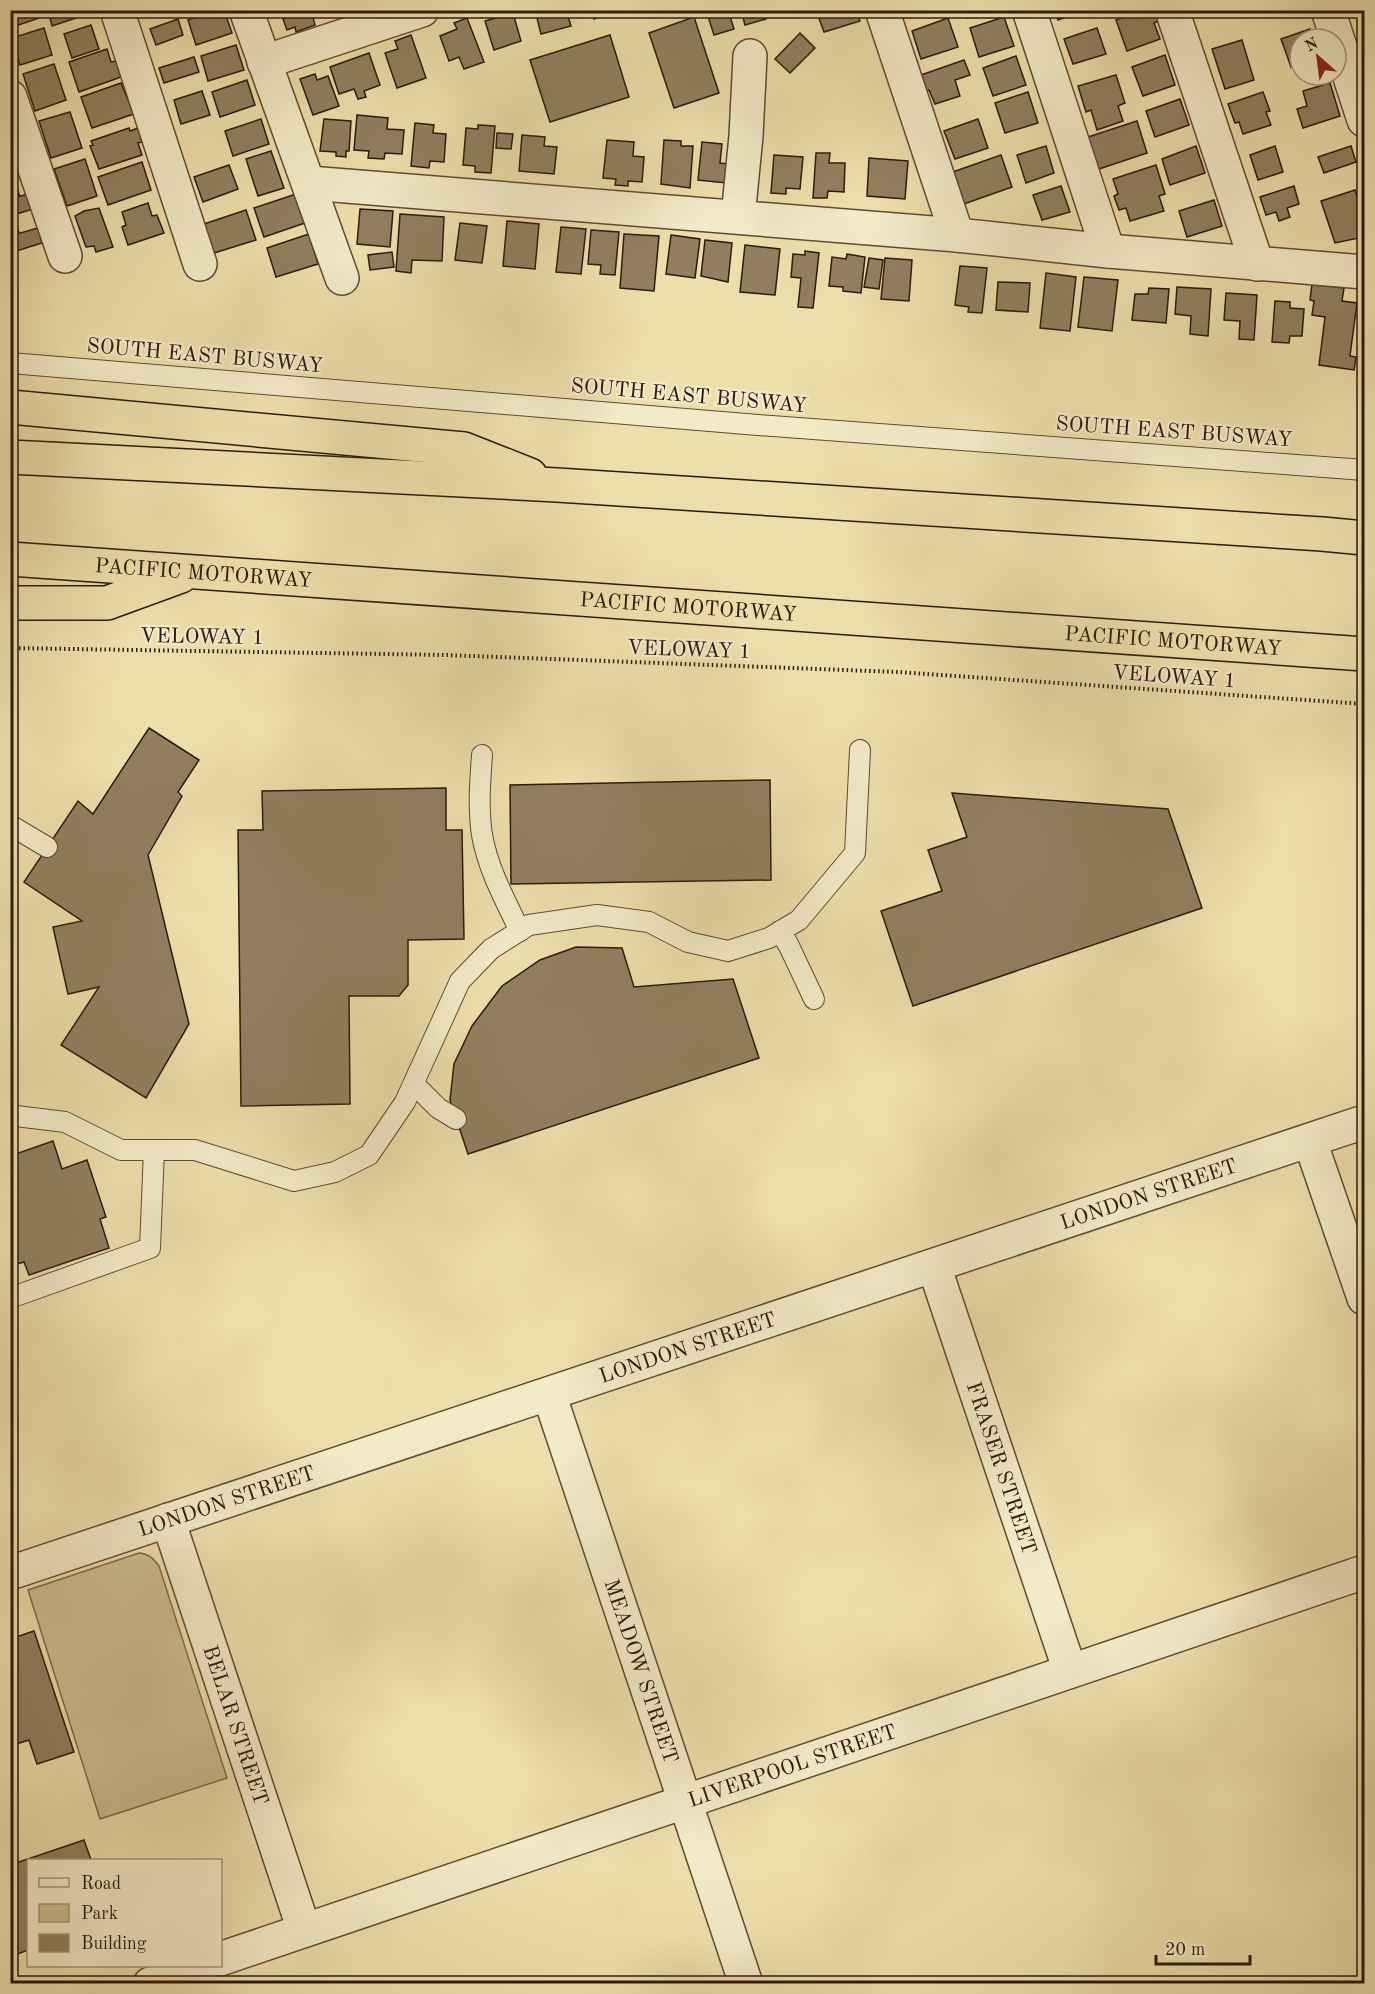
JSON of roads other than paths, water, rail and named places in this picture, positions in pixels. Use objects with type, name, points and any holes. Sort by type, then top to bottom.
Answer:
[{"type":"highway","points":[[10,406],[464,448],[557,485]]},
{"type":"highway","points":[[10,457],[557,485],[1365,538]]},
{"type":"highway","name":"PACIFIC MOTORWAY","points":[[10,559],[1365,654]]},
{"type":"highway","points":[[10,603],[107,603],[192,572]]},
{"type":"street","points":[[117,10],[200,264]]},
{"type":"street","points":[[246,10],[342,278]]},
{"type":"street","points":[[264,62],[422,10]]},
{"type":"street","points":[[882,10],[957,235]]},
{"type":"street","points":[[1029,10],[1108,251]]},
{"type":"street","points":[[1172,10],[1257,264]]},
{"type":"street","points":[[1328,10],[1365,120]]},
{"type":"street","points":[[738,217],[746,136],[750,56]]},
{"type":"street","points":[[10,97],[65,256]]},
{"type":"street","points":[[309,183],[957,235],[1108,251],[1365,272]]},
{"type":"street","name":"LONDON STREET","points":[[10,1573],[1365,1122]]},
{"type":"street","points":[[1310,1141],[1365,1298]]},
{"type":"street","name":"FRASER STREET","points":[[934,1266],[1070,1671]]},
{"type":"street","name":"MEADOW STREET","points":[[549,1394],[746,1983]]},
{"type":"street","name":"BELAR STREET","points":[[168,1520],[304,1930]]},
{"type":"street","name":"LIVERPOOL STREET","points":[[222,1958],[1365,1572]]},
{"type":"street","points":[[150,1983],[196,1967]]},
{"type":"lane","name":"SOUTH EAST BUSWAY","points":[[10,363],[758,425],[1365,470]]},
{"type":"lane","points":[[10,1113],[16,1116],[65,1122],[121,1150],[195,1150],[294,1181],[335,1172],[369,1155],[405,1102],[460,981],[491,949],[529,925],[597,915],[649,922],[688,942],[728,951],[769,938],[799,920],[855,853],[860,750]]},
{"type":"lane","points":[[482,755],[479,800],[482,836],[492,869],[520,931]]},
{"type":"lane","points":[[10,825],[47,847]]},
{"type":"lane","points":[[780,931],[814,999]]},
{"type":"lane","points":[[414,1084],[438,1108],[456,1119]]},
{"type":"lane","points":[[10,1298],[150,1248],[154,1150]]}]
